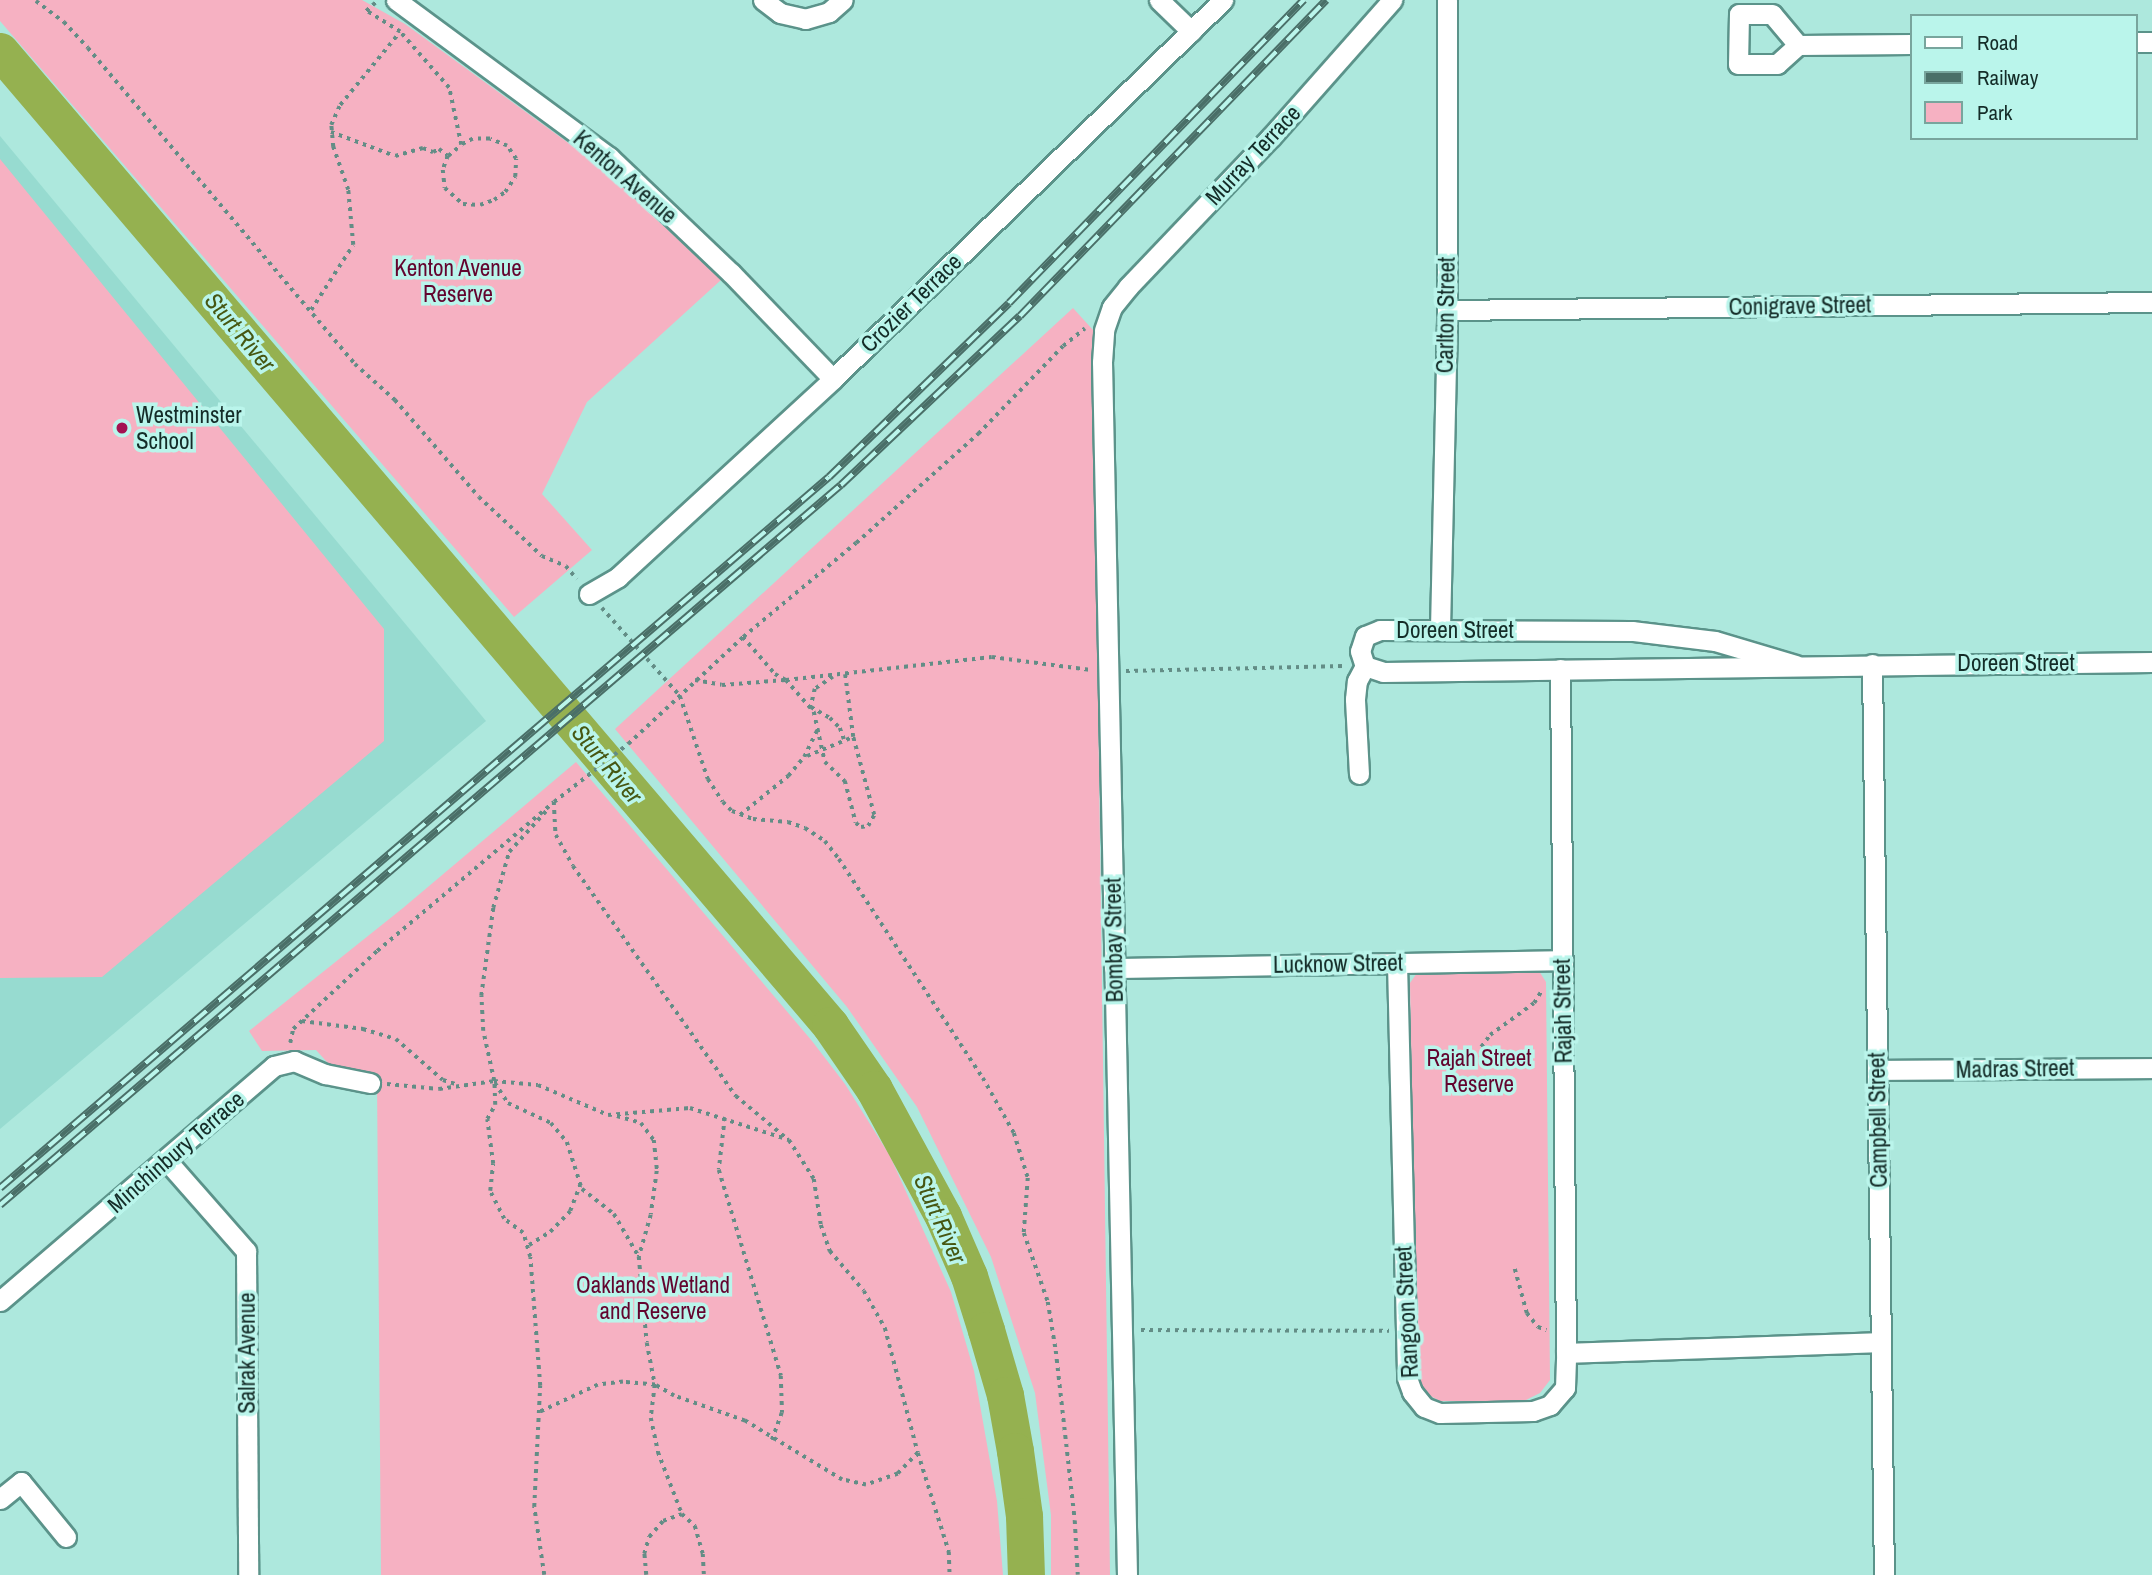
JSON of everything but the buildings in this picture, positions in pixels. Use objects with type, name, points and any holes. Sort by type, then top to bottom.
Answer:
[{"type":"street","points":[[763,0],[780,13],[805,19],[829,12],[843,0]]},
{"type":"street","points":[[1159,0],[1191,31]]},
{"type":"street","name":"Crozier Terrace","points":[[589,594],[618,577],[833,379],[1223,0]]},
{"type":"street","name":"Murray Terrace","points":[[1112,307],[1271,137],[1392,0]]},
{"type":"street","name":"Carlton Street","points":[[1440,629],[1447,310],[1447,0]]},
{"type":"street","name":"Kenton Avenue","points":[[409,6],[609,157],[731,273],[833,379]]},
{"type":"street","points":[[1798,45],[1910,44]]},
{"type":"street","name":"Conigrave Street","points":[[1447,310],[2152,302]]},
{"type":"street","name":"Bombay Street","points":[[1112,307],[1104,330],[1102,362],[1127,1575]]},
{"type":"street","name":"Doreen Street","points":[[1796,664],[1715,641],[1632,631],[1380,630],[1365,636],[1360,651],[1365,666],[1383,672],[1796,664],[2152,662]]},
{"type":"street","name":"Campbell Street","points":[[1872,664],[1884,1575]]},
{"type":"street","points":[[1359,774],[1355,699],[1357,681],[1365,666]]},
{"type":"street","name":"Rajah Street","points":[[1560,668],[1566,1353]]},
{"type":"street","name":"Lucknow Street","points":[[1114,968],[1562,960]]},
{"type":"street","name":"Rangoon Street","points":[[1397,963],[1407,1378],[1412,1392],[1424,1407],[1440,1413],[1533,1411],[1550,1405],[1565,1388],[1566,1353]]},
{"type":"street","points":[[294,1061],[325,1074],[370,1083]]},
{"type":"street","name":"Minchinbury Terrace","points":[[0,1301],[167,1161],[274,1066],[294,1061]]},
{"type":"street","name":"Madras Street","points":[[1877,1070],[2152,1068]]},
{"type":"street","name":"Salrak Avenue","points":[[167,1161],[246,1251],[248,1575]]},
{"type":"street","points":[[1566,1353],[1881,1342]]},
{"type":"street","points":[[0,1499],[22,1482],[66,1537]]},
{"type":"path","points":[[35,0],[64,22],[88,48],[355,364],[396,400],[480,497],[542,556],[566,566],[680,696],[708,779],[723,802],[740,815],[788,822],[805,828],[825,841],[852,877],[983,1078],[1014,1133],[1028,1178],[1024,1233],[1048,1302],[1056,1351],[1075,1521],[1078,1575]]},
{"type":"path","points":[[378,0],[366,11],[400,32],[449,88],[461,145]]},
{"type":"path","points":[[311,310],[353,245],[348,190],[331,125],[340,105],[400,32],[409,6]]},
{"type":"path","points":[[331,132],[395,156],[423,148],[433,152],[439,149],[448,156]]},
{"type":"path","points":[[473,139],[490,139],[507,146],[516,159],[516,177],[505,192],[480,205],[463,204],[453,197],[445,188],[443,170],[448,156],[461,145],[473,139]]},
{"type":"path","points":[[294,1061],[289,1041],[293,1029],[301,1021],[442,894],[628,744],[743,637],[968,443],[1063,346],[1112,307]]},
{"type":"path","points":[[743,637],[775,674],[786,680],[811,707],[830,718],[840,728],[844,739]]},
{"type":"path","points":[[695,680],[722,685],[845,675],[992,657],[1109,672],[1365,666]]},
{"type":"path","points":[[835,676],[815,689],[811,707],[825,762],[845,782],[856,823],[860,827],[868,826],[874,815],[853,737],[845,675]]},
{"type":"path","points":[[740,815],[788,776],[804,757],[817,730]]},
{"type":"path","points":[[804,757],[853,737]]},
{"type":"path","points":[[544,1575],[534,1507],[540,1412],[529,1245],[523,1233],[504,1219],[490,1191],[494,1164],[487,1119],[495,1105],[494,1082],[483,1031],[481,996],[493,908],[509,852],[554,802]]},
{"type":"path","points":[[554,802],[556,835],[573,866],[612,917],[736,1096],[789,1140],[814,1179],[821,1225],[830,1251],[864,1291],[885,1328],[948,1552],[950,1575]]},
{"type":"path","points":[[1481,1046],[1490,1035],[1534,1003],[1544,981]]},
{"type":"path","points":[[301,1021],[363,1029],[396,1039],[443,1080],[460,1086]]},
{"type":"path","points":[[494,1082],[508,1103],[551,1123],[567,1142],[580,1185],[614,1214],[639,1256]]},
{"type":"path","points":[[370,1083],[439,1089],[494,1082],[538,1085],[608,1115],[641,1123],[654,1140],[657,1171],[651,1215],[639,1256],[645,1331],[655,1385],[651,1418],[658,1452],[682,1514],[695,1526],[703,1554],[704,1575]]},
{"type":"path","points":[[608,1115],[690,1108],[789,1140]]},
{"type":"path","points":[[724,1118],[719,1170],[781,1376],[782,1413],[772,1440]]},
{"type":"path","points":[[529,1245],[550,1232],[570,1211],[580,1185]]},
{"type":"path","points":[[1515,1269],[1527,1313],[1538,1327],[1552,1331]]},
{"type":"path","points":[[1121,1330],[1406,1331]]},
{"type":"path","points":[[540,1412],[598,1385],[623,1382],[655,1385],[674,1396],[745,1420],[772,1440],[842,1480],[866,1485],[898,1474],[919,1453]]},
{"type":"path","points":[[639,1575],[646,1574],[644,1554],[649,1537],[663,1521],[682,1514]]},
{"type":"shaded area","name":"Westminster School","points":[[0,136],[486,721],[0,1129]]},
{"type":"green space","name":"Kenton Avenue Reserve","points":[[0,0],[362,0],[405,24],[600,166],[721,280],[587,402],[542,494],[592,550],[514,617],[0,21]]},
{"type":"green space","name":"Westminster School","points":[[0,159],[384,629],[384,741],[102,977],[0,978]]},
{"type":"green space","points":[[1073,308],[1093,330],[1110,1575],[1051,1575],[1051,1515],[1035,1393],[991,1257],[917,1107],[847,1007],[615,729]]},
{"type":"green space","name":"Oaklands Wetland and Reserve","points":[[576,762],[812,1041],[845,1084],[890,1156],[951,1292],[974,1371],[997,1501],[1003,1575],[381,1575],[377,1080],[336,1072],[316,1050],[262,1051],[249,1031],[403,908]]},
{"type":"green space","name":"Rajah Street Reserve","points":[[1539,971],[1546,982],[1550,1380],[1540,1393],[1524,1401],[1440,1401],[1423,1392],[1417,1377],[1410,983],[1417,973]]},
{"type":"waterway","name":"Sturt River","points":[[0,51],[830,1025],[874,1089],[943,1216],[969,1276],[986,1330],[1005,1395],[1015,1451],[1024,1516],[1026,1575]]},
{"type":"railway","points":[[0,1188],[829,477],[1009,303],[1304,0]]},
{"type":"railway","points":[[0,1205],[841,485],[1020,316],[1326,0]]},
{"type":"place","name":"Westminster School","points":[[122,428]]}]
